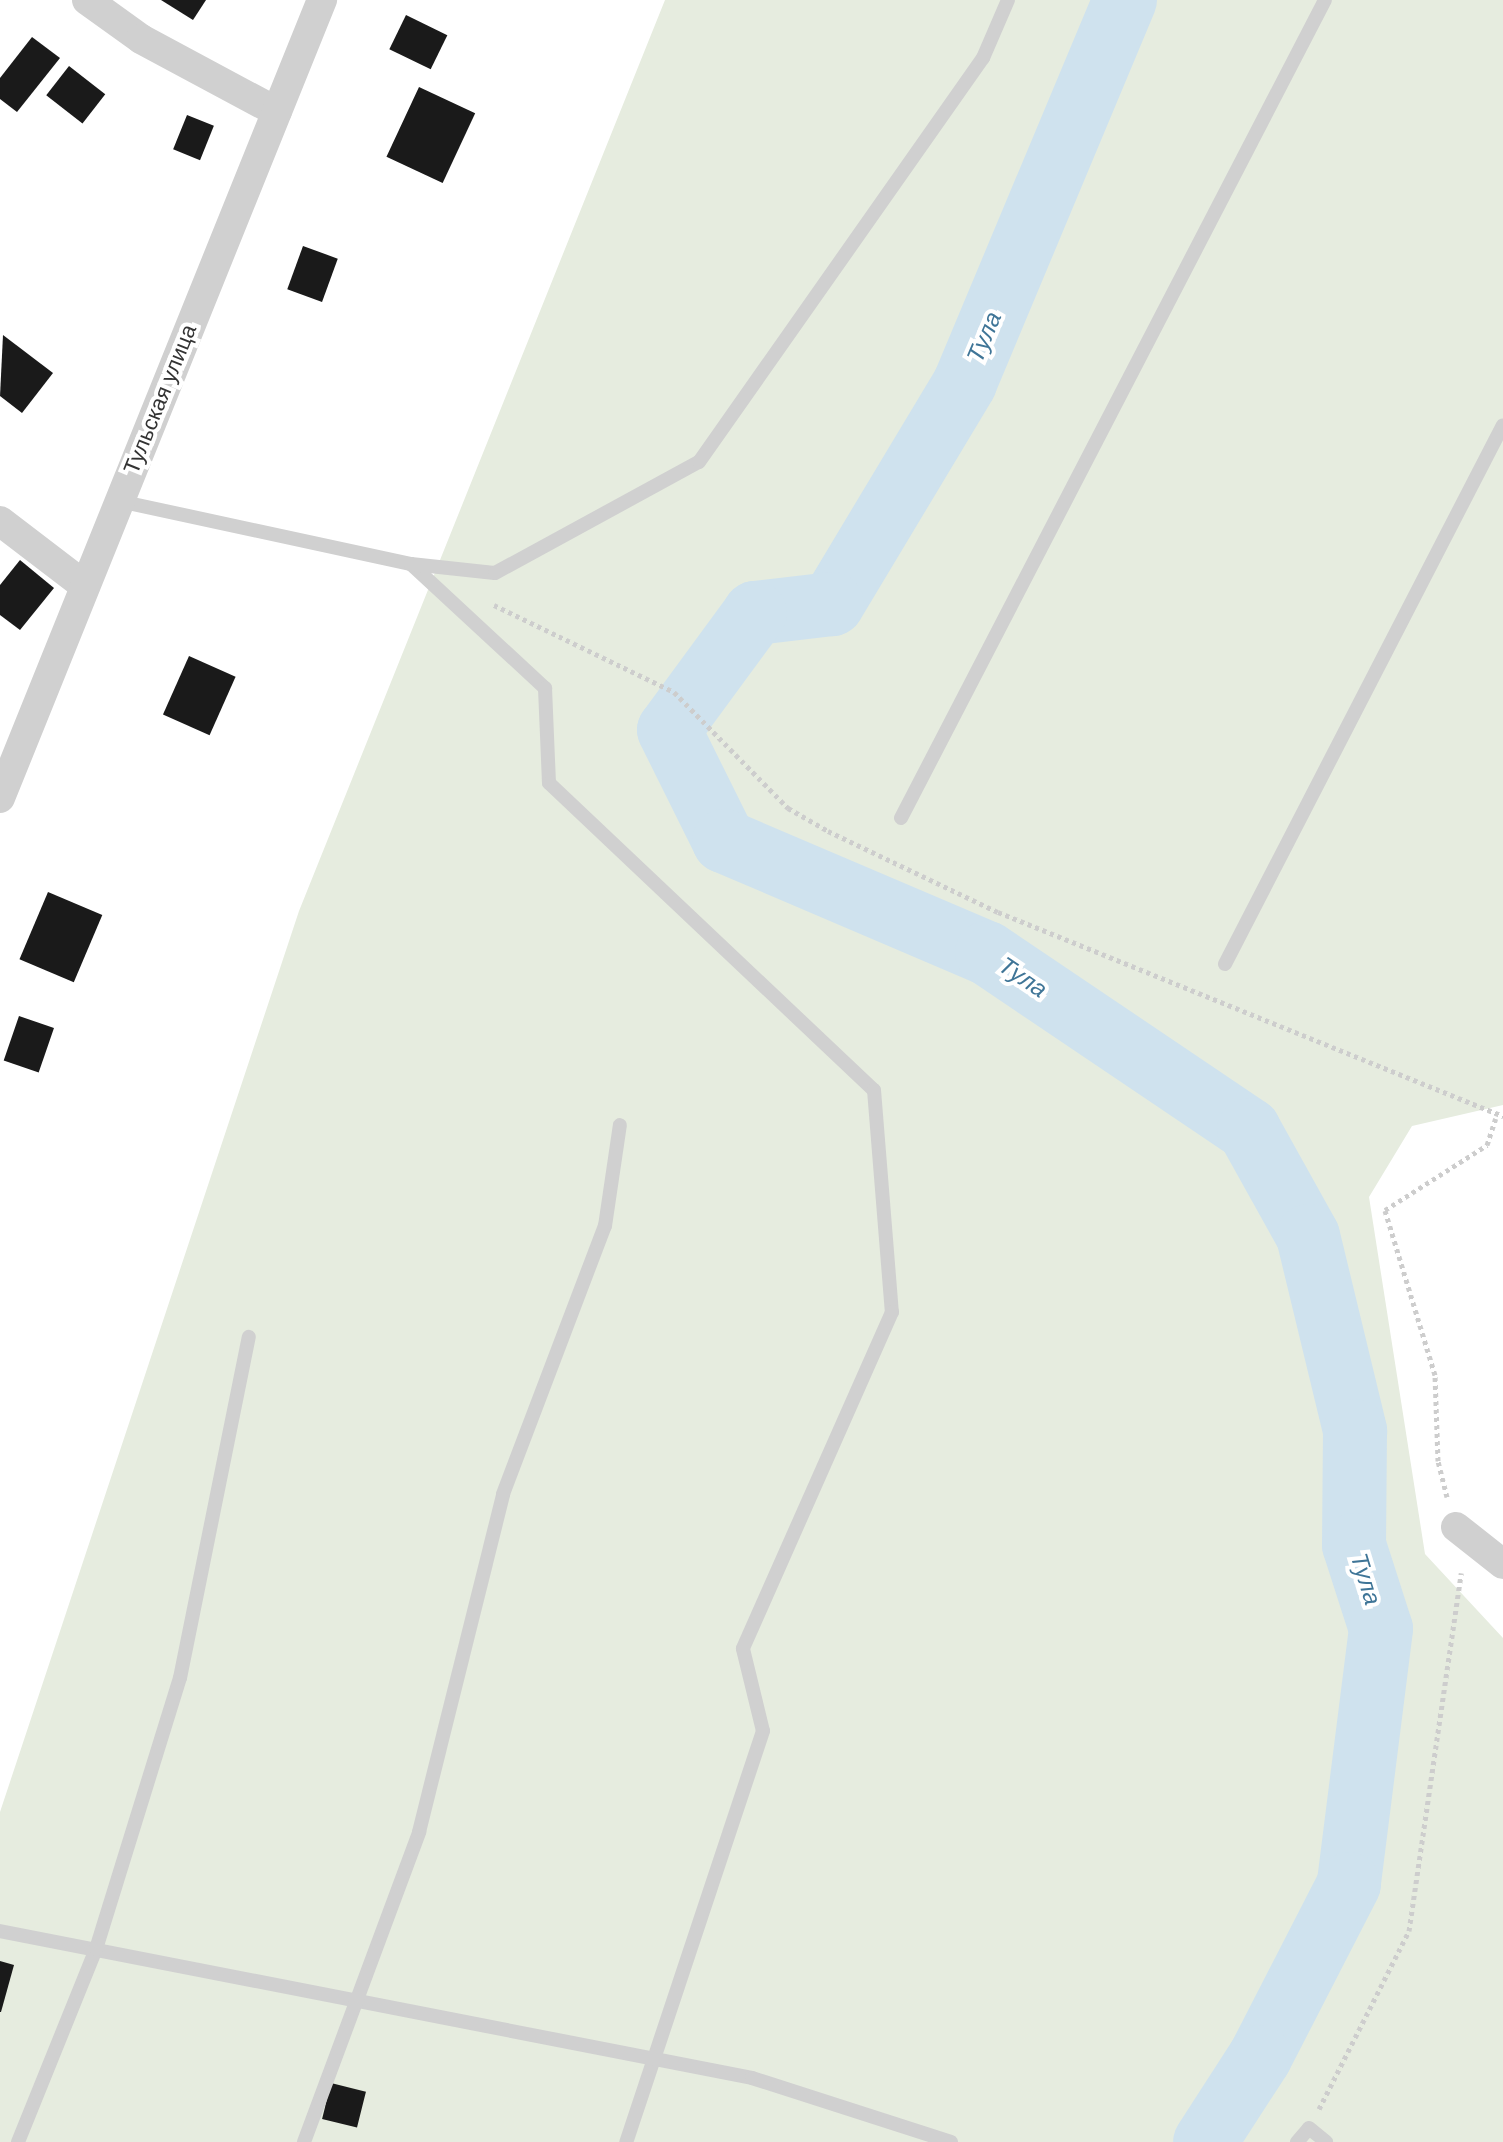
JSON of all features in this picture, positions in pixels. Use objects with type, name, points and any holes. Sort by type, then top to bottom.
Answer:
[{"type":"street","points":[[87,0],[141,39],[277,112]]},
{"type":"street","name":"Тульская улица","points":[[0,798],[322,0]]},
{"type":"street","points":[[0,521],[85,586]]},
{"type":"street","points":[[1456,1527],[1503,1564]]},
{"type":"lane","points":[[119,501],[411,564],[495,573],[699,462],[983,58],[1008,0]]},
{"type":"lane","points":[[901,818],[1325,0]]},
{"type":"lane","points":[[1225,964],[1503,425]]},
{"type":"lane","points":[[411,564],[545,688],[549,783],[874,1090],[892,1312],[743,1649],[763,1731],[626,2142]]},
{"type":"lane","points":[[304,2142],[354,2000],[419,1832],[503,1494],[605,1226],[620,1125]]},
{"type":"lane","points":[[18,2142],[96,1949],[180,1678],[249,1337]]},
{"type":"lane","points":[[0,1931],[752,2078],[951,2142]]},
{"type":"lane","points":[[1297,2142],[1309,2128],[1326,2142]]},
{"type":"path","points":[[482,599],[674,692],[743,757],[788,808],[890,862],[1499,1117],[1487,1145],[1385,1210],[1435,1375],[1438,1461],[1463,1552],[1458,1615],[1409,1931],[1309,2128]]},
{"type":"shaded area","points":[[665,0],[1503,0],[1503,1105],[1412,1126],[1369,1197],[1425,1554],[1503,1638],[1503,2142],[0,2142],[0,1812],[299,911]]},
{"type":"building","points":[[161,0],[206,0],[193,20]]},
{"type":"building","points":[[406,15],[447,35],[431,69],[389,49]]},
{"type":"building","points":[[32,37],[60,58],[17,112],[0,99],[0,78]]},
{"type":"building","points":[[69,66],[105,94],[82,123],[46,95]]},
{"type":"building","points":[[419,87],[475,113],[443,183],[386,157]]},
{"type":"building","points":[[187,115],[214,126],[200,160],[173,149]]},
{"type":"building","points":[[303,246],[338,259],[322,302],[287,289]]},
{"type":"building","points":[[3,335],[53,373],[22,413],[0,396]]},
{"type":"building","points":[[20,560],[54,588],[20,630],[0,615],[0,585]]},
{"type":"building","points":[[189,656],[236,677],[210,735],[163,714]]},
{"type":"building","points":[[48,892],[102,915],[74,982],[19,959]]},
{"type":"building","points":[[19,1016],[54,1028],[39,1072],[4,1060]]},
{"type":"building","points":[[0,1961],[14,1965],[1,2012],[0,2012]]},
{"type":"building","points":[[331,2083],[366,2092],[357,2128],[322,2119]]},
{"type":"waterway","name":"Тула","points":[[1125,0],[965,383],[832,604],[755,613],[669,730],[724,841],[987,953],[1249,1130],[1308,1236],[1355,1431],[1354,1545],[1381,1629],[1349,1884],[1260,2057],[1205,2142]]}]
